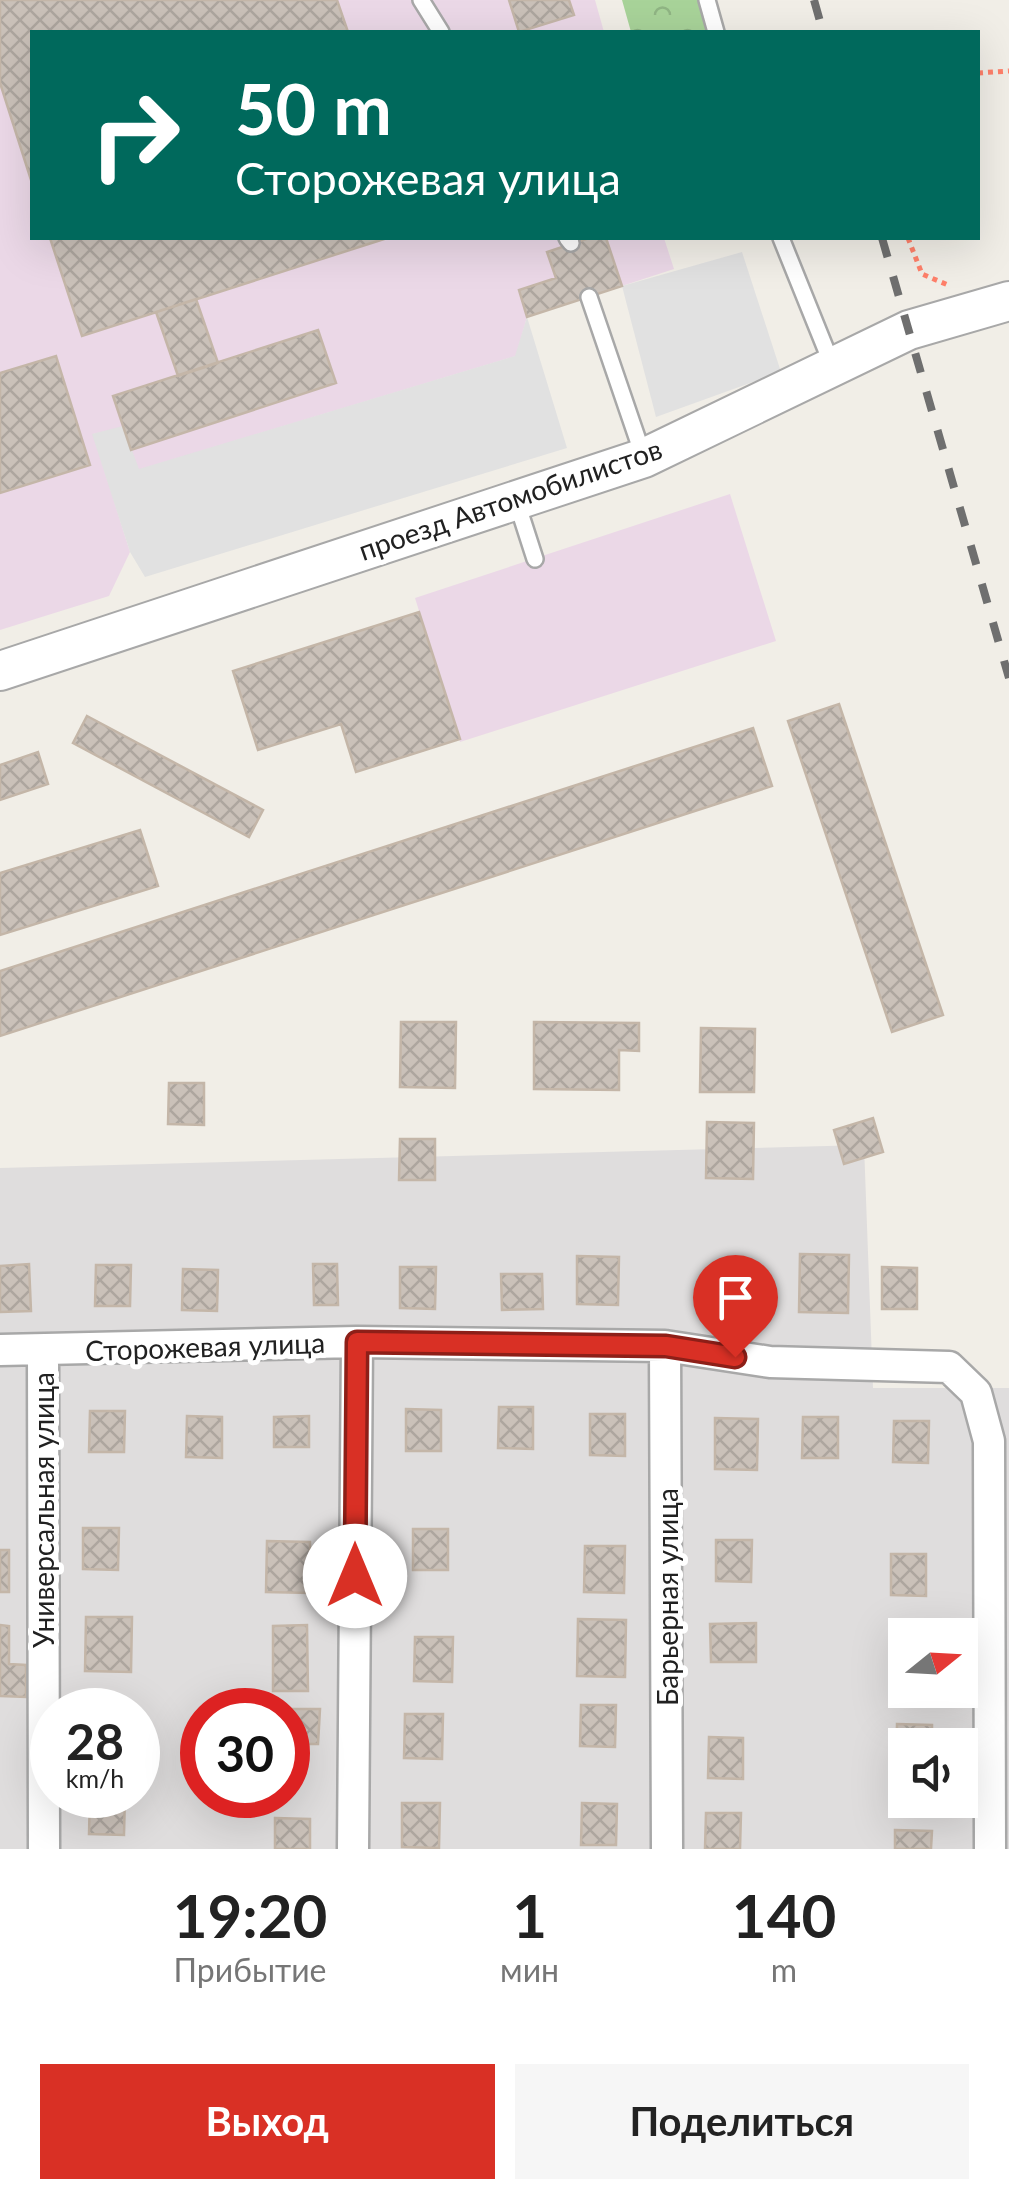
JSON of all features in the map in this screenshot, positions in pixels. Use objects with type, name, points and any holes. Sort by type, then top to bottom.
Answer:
[{"type":"street","name":"проезд Автомобилистов","points":[[0,670],[644,458],[909,330],[1003,303]]},
{"type":"street","name":"Сторожевая улица","points":[[0,1350],[357,1342],[666,1346],[770,1362],[949,1367],[976,1392],[989,1442],[990,1849]]},
{"type":"street","points":[[352,1849],[357,1342]]},
{"type":"street","name":"Барьерная улица","points":[[666,1346],[667,1849]]},
{"type":"street","name":"Универсальная улица","points":[[42,1351],[44,1849]]},
{"type":"lane","points":[[421,0],[440,30]]},
{"type":"lane","points":[[708,0],[716,30]]},
{"type":"lane","points":[[782,240],[833,367]]},
{"type":"lane","points":[[589,296],[644,458]]},
{"type":"lane","points":[[516,500],[535,559]]},
{"type":"path","points":[[980,73],[1009,71]]},
{"type":"path","points":[[909,240],[922,274],[1003,303]]},
{"type":"shaded area","points":[[0,0],[595,0],[603,30],[30,30],[30,240],[665,240],[674,269],[527,317],[516,356],[138,470],[123,427],[93,434],[130,552],[109,596],[0,630]]},
{"type":"shaded area","points":[[742,252],[781,372],[656,417],[622,286]]},
{"type":"shaded area","points":[[527,317],[567,448],[145,577],[130,552],[92,434],[123,426],[139,469],[515,356]]},
{"type":"shaded area","points":[[730,494],[776,641],[460,742],[415,598]]},
{"type":"shaded area","points":[[864,1145],[873,1388],[1009,1388],[1009,1849],[0,1849],[0,1168]]},
{"type":"green space","points":[[622,0],[698,0],[706,30],[630,30]]},
{"type":"building","points":[[0,0],[337,0],[347,30],[30,30],[30,177],[0,83]]},
{"type":"building","points":[[509,0],[569,0],[574,15],[518,30]]},
{"type":"building","points":[[51,240],[381,240],[82,336]]},
{"type":"building","points":[[583,240],[607,240],[622,286],[527,317],[519,290],[556,278],[547,252]]},
{"type":"building","points":[[196,299],[218,363],[178,376],[156,312]]},
{"type":"building","points":[[318,330],[336,383],[131,450],[113,396]]},
{"type":"building","points":[[56,356],[90,465],[0,493],[0,373]]},
{"type":"building","points":[[419,612],[460,739],[356,772],[341,724],[258,750],[233,671]]},
{"type":"building","points":[[839,704],[943,1015],[892,1032],[788,721]]},
{"type":"building","points":[[87,716],[263,810],[249,837],[73,743]]},
{"type":"building","points":[[753,728],[772,786],[0,1036],[0,971]]},
{"type":"building","points":[[38,752],[48,784],[0,800],[0,765]]},
{"type":"building","points":[[140,830],[158,886],[0,935],[0,873]]},
{"type":"building","points":[[401,1022],[456,1022],[455,1088],[400,1087]]},
{"type":"building","points":[[534,1022],[639,1023],[639,1051],[619,1050],[619,1090],[534,1089]]},
{"type":"building","points":[[701,1028],[755,1029],[754,1092],[700,1092]]},
{"type":"building","points":[[169,1083],[204,1083],[204,1125],[168,1124]]},
{"type":"building","points":[[873,1118],[883,1152],[844,1164],[834,1130]]},
{"type":"building","points":[[707,1122],[754,1123],[753,1179],[706,1178]]},
{"type":"building","points":[[400,1139],[435,1139],[435,1180],[399,1180]]},
{"type":"building","points":[[800,1254],[849,1255],[848,1313],[799,1312]]},
{"type":"building","points":[[577,1256],[619,1257],[618,1305],[577,1304]]},
{"type":"building","points":[[29,1264],[31,1311],[0,1312],[0,1266]]},
{"type":"building","points":[[313,1264],[337,1264],[338,1305],[314,1305]]},
{"type":"building","points":[[96,1265],[131,1265],[130,1306],[95,1306]]},
{"type":"building","points":[[400,1267],[436,1267],[435,1309],[400,1308]]},
{"type":"building","points":[[882,1267],[917,1268],[917,1309],[882,1309]]},
{"type":"building","points":[[183,1269],[218,1270],[217,1311],[182,1310]]},
{"type":"building","points":[[708,1272],[743,1272],[742,1314],[707,1313]]},
{"type":"building","points":[[501,1274],[542,1274],[543,1309],[502,1310]]},
{"type":"building","points":[[499,1407],[533,1407],[533,1449],[498,1448]]},
{"type":"building","points":[[406,1409],[441,1410],[441,1451],[406,1451]]},
{"type":"building","points":[[90,1411],[125,1411],[124,1452],[89,1452]]},
{"type":"building","points":[[590,1414],[625,1414],[625,1456],[590,1455]]},
{"type":"building","points":[[187,1416],[222,1417],[222,1458],[186,1457]]},
{"type":"building","points":[[309,1416],[309,1447],[274,1447],[274,1417]]},
{"type":"building","points":[[803,1417],[838,1417],[838,1458],[802,1458]]},
{"type":"building","points":[[715,1418],[758,1419],[757,1470],[715,1469]]},
{"type":"building","points":[[894,1421],[929,1421],[928,1463],[893,1462]]},
{"type":"building","points":[[83,1528],[119,1528],[118,1570],[83,1569]]},
{"type":"building","points":[[413,1529],[448,1529],[448,1570],[413,1570]]},
{"type":"building","points":[[716,1540],[752,1540],[751,1582],[716,1581]]},
{"type":"building","points":[[267,1541],[310,1542],[310,1593],[266,1592]]},
{"type":"building","points":[[585,1546],[625,1546],[624,1593],[584,1592]]},
{"type":"building","points":[[0,1550],[9,1550],[9,1592],[0,1592]]},
{"type":"building","points":[[891,1554],[926,1554],[926,1596],[891,1595]]},
{"type":"building","points":[[86,1617],[132,1617],[131,1672],[85,1671]]},
{"type":"building","points":[[578,1619],[626,1620],[625,1677],[577,1676]]},
{"type":"building","points":[[756,1623],[756,1662],[711,1662],[710,1624]]},
{"type":"building","points":[[0,1625],[9,1626],[9,1664],[26,1665],[26,1697],[0,1696]]},
{"type":"building","points":[[307,1625],[308,1688],[273,1688],[273,1626]]},
{"type":"building","points":[[415,1637],[453,1637],[452,1682],[414,1681]]},
{"type":"building","points":[[581,1705],[616,1705],[615,1747],[580,1746]]},
{"type":"building","points":[[310,1709],[320,1709],[318,1744],[310,1744]]},
{"type":"building","points":[[405,1714],[443,1714],[442,1759],[404,1758]]},
{"type":"building","points":[[897,1724],[932,1725],[932,1728],[897,1728]]},
{"type":"building","points":[[709,1737],[743,1738],[743,1779],[708,1778]]},
{"type":"building","points":[[402,1803],[440,1803],[439,1848],[402,1847]]},
{"type":"building","points":[[582,1803],[617,1804],[616,1845],[581,1845]]},
{"type":"building","points":[[706,1813],[741,1813],[740,1849],[705,1849]]},
{"type":"building","points":[[89,1818],[124,1818],[124,1835],[89,1834]]},
{"type":"building","points":[[275,1818],[310,1819],[310,1849],[275,1849]]},
{"type":"building","points":[[895,1830],[932,1831],[931,1849],[895,1849]]},
{"type":"railway","points":[[814,0],[822,30]]},
{"type":"railway","points":[[883,240],[1009,678]]},
{"type":"route","points":[[355,1576],[357,1342],[666,1346],[735,1357]]}]
